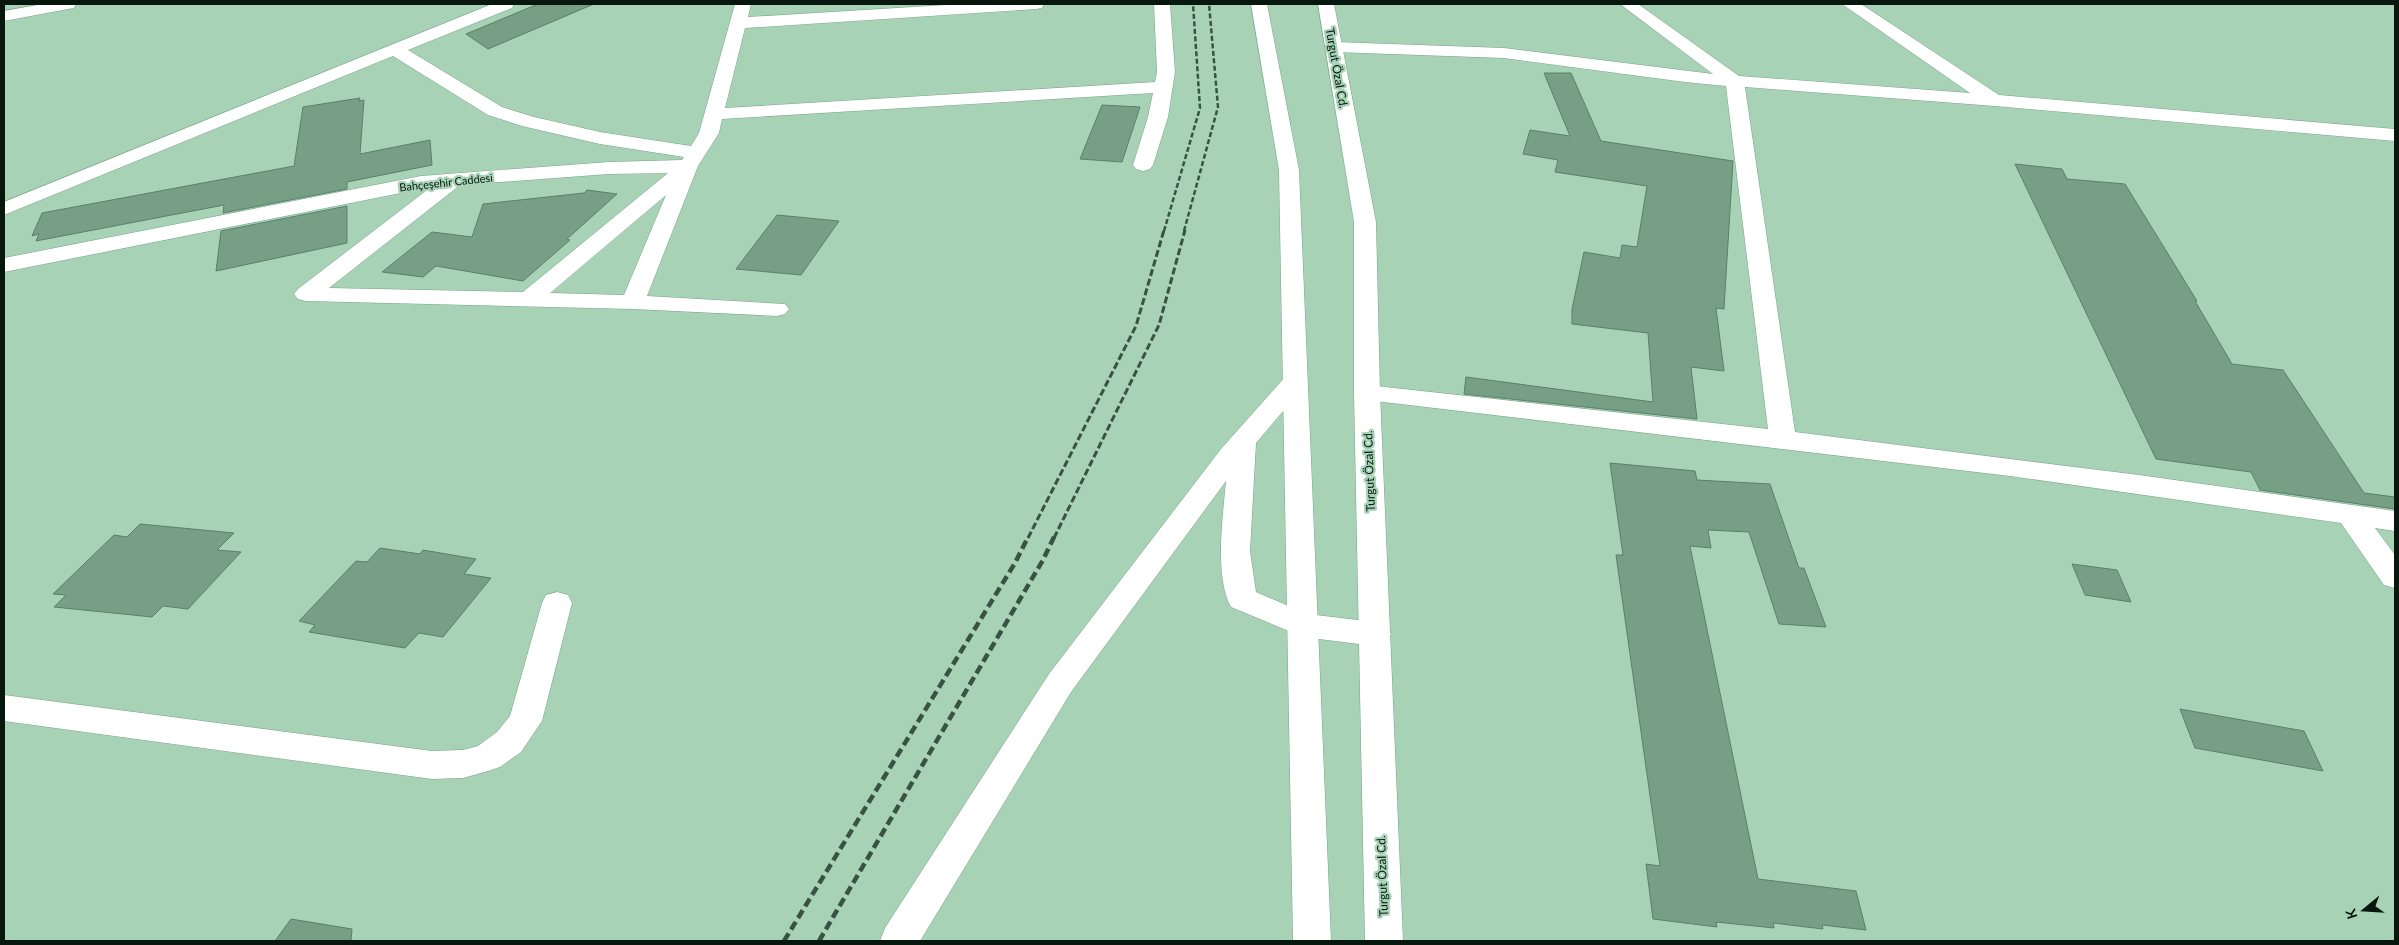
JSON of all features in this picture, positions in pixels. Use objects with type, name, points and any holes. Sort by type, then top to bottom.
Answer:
[{"type":"street","points":[[4,16],[68,4]]},
{"type":"street","points":[[4,209],[506,4]]},
{"type":"street","points":[[633,302],[692,159],[709,133],[740,13],[1036,4]]},
{"type":"street","points":[[1144,165],[1158,117],[1166,72],[1162,4]]},
{"type":"street","points":[[1259,4],[1289,170],[1312,941]]},
{"type":"street","name":"Turgut Özal Cd.","points":[[1326,4],[1365,222],[1367,393],[1384,941]]},
{"type":"street","points":[[1628,4],[1735,81],[1783,441]]},
{"type":"street","points":[[1850,4],[1995,100]]},
{"type":"street","points":[[1334,47],[1504,53],[1685,77],[1995,100],[2395,135]]},
{"type":"street","points":[[394,50],[495,111],[529,122],[692,159]]},
{"type":"street","points":[[714,114],[1163,87]]},
{"type":"street","points":[[529,299],[692,159]]},
{"type":"street","name":"Bahçeşehir Caddesi","points":[[4,265],[421,182],[609,168],[692,159]]},
{"type":"street","points":[[454,180],[306,294],[633,302],[777,309]]},
{"type":"street","points":[[899,941],[1060,683],[1243,441],[1295,382]]},
{"type":"street","points":[[1367,393],[2186,490],[2395,521]]},
{"type":"street","points":[[1243,441],[1235,551],[1242,599],[1303,625],[1374,634]]},
{"type":"street","points":[[2350,514],[2395,577]]},
{"type":"street","points":[[4,708],[432,765],[463,764],[488,757],[509,742],[525,721],[557,603]]},
{"type":"building","points":[[538,4],[594,4],[488,49],[466,34]]},
{"type":"building","points":[[1544,73],[1571,73],[1601,141],[1733,161],[1724,309],[1716,308],[1724,371],[1691,367],[1697,419],[1464,394],[1466,377],[1653,402],[1648,333],[1572,324],[1572,309],[1584,252],[1620,258],[1622,245],[1637,247],[1647,186],[1555,172],[1558,160],[1523,154],[1530,130],[1570,136]]},
{"type":"building","points":[[360,98],[359,101],[364,100],[360,154],[430,140],[432,165],[347,182],[347,189],[223,213],[224,205],[36,241],[39,234],[32,236],[42,213],[294,166],[303,107]]},
{"type":"building","points":[[1102,105],[1140,107],[1122,162],[1080,159]]},
{"type":"building","points":[[2015,164],[2062,169],[2067,179],[2125,184],[2197,301],[2195,301],[2232,364],[2283,370],[2364,493],[2395,497],[2395,509],[2260,490],[2251,472],[2156,459]]},
{"type":"building","points":[[587,190],[617,194],[567,239],[570,240],[523,281],[436,266],[423,277],[382,272],[432,232],[472,237],[483,204],[584,193]]},
{"type":"building","points":[[347,206],[347,243],[216,271],[221,231]]},
{"type":"building","points":[[777,215],[839,221],[801,275],[736,269]]},
{"type":"building","points":[[1610,463],[1695,471],[1697,480],[1770,484],[1799,568],[1804,568],[1826,627],[1779,624],[1749,532],[1708,530],[1711,548],[1690,546],[1758,879],[1856,891],[1866,930],[1822,925],[1823,929],[1773,923],[1774,928],[1716,922],[1717,927],[1653,919],[1646,864],[1660,866],[1616,555],[1623,555]]},
{"type":"building","points":[[140,524],[234,533],[217,550],[241,552],[188,609],[163,606],[152,617],[54,607],[66,595],[53,594],[114,535],[127,537]]},
{"type":"building","points":[[380,548],[420,554],[423,550],[476,559],[464,574],[491,578],[443,637],[419,633],[405,648],[309,632],[315,625],[299,621],[356,561],[367,562]]},
{"type":"building","points":[[2072,564],[2117,570],[2131,602],[2085,595]]},
{"type":"building","points":[[2180,709],[2304,731],[2323,771],[2195,748]]},
{"type":"building","points":[[291,919],[352,929],[351,941],[275,941]]},
{"type":"railway","points":[[1164,231],[1200,108],[1193,4]]},
{"type":"railway","points":[[1184,231],[1218,107],[1209,4]]},
{"type":"railway","points":[[1028,538],[1136,326],[1164,230]]},
{"type":"railway","points":[[1054,538],[1159,325],[1185,230]]},
{"type":"railway","points":[[784,941],[1015,563],[1028,537]]},
{"type":"railway","points":[[819,941],[1043,560],[1054,537]]}]
